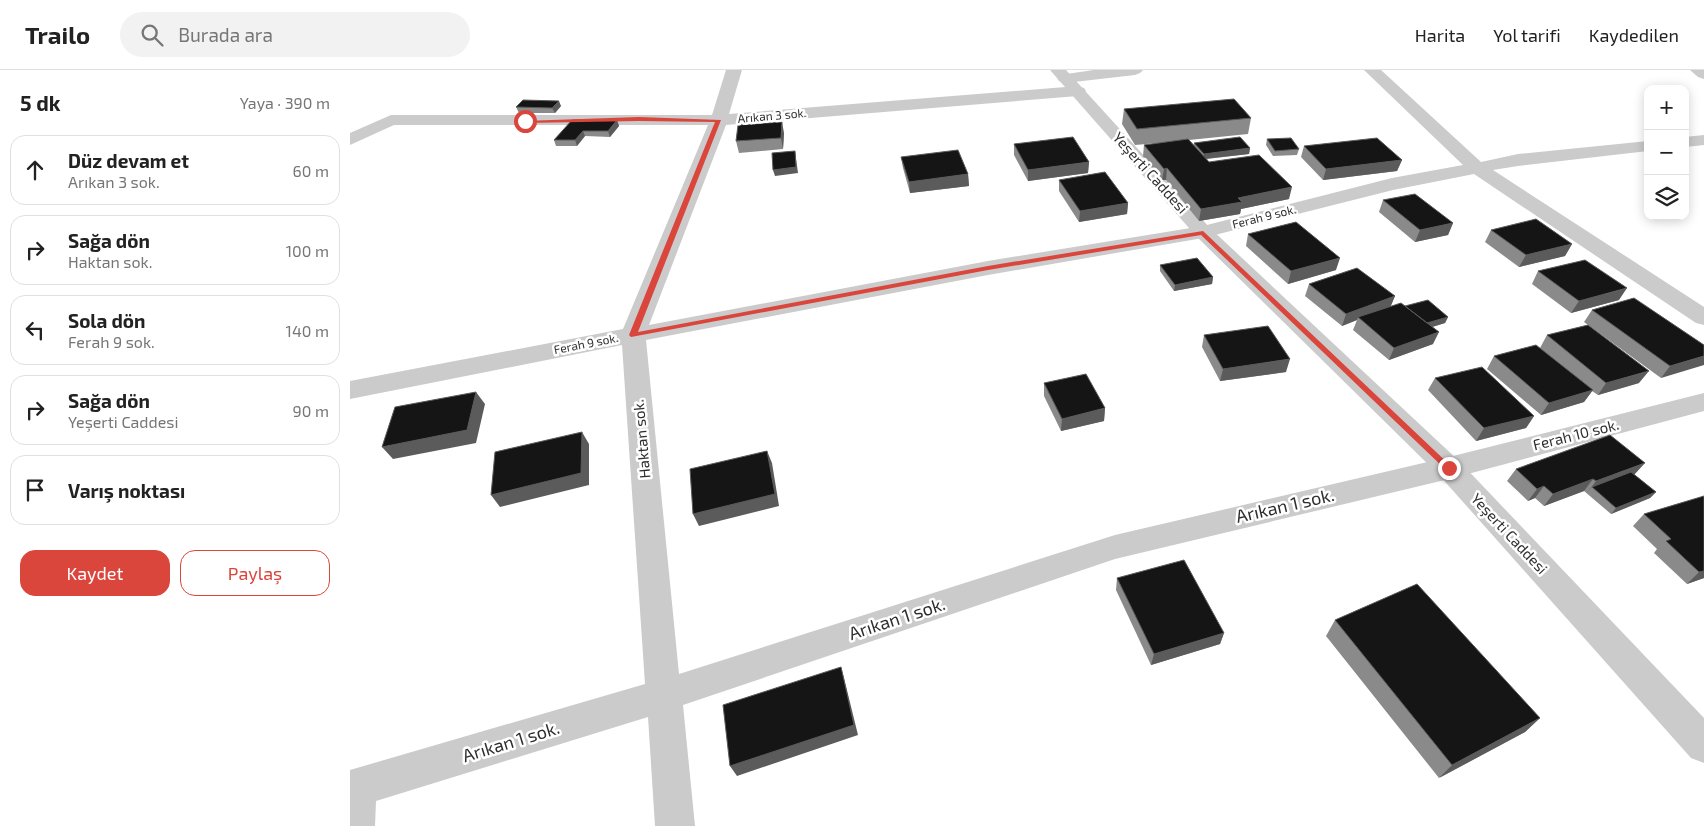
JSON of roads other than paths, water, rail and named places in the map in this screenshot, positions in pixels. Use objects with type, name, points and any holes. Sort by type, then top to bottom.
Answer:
[{"type":"street","name":"Haktan sok.","points":[[675,826],[633,335],[718,120],[734,70]]},
{"type":"street","name":"Arıkan 3 sok.","points":[[350,140],[391,120],[718,120],[1067,80],[1135,70]]},
{"type":"street","points":[[1372,70],[1477,168],[1704,318]]},
{"type":"street","points":[[1698,70],[1704,74]]},
{"type":"street","name":"Yeşerti Caddesi","points":[[1067,80],[1203,232],[1449,468],[1704,745]]},
{"type":"street","points":[[1689,142],[1704,140]]},
{"type":"street","name":"Ferah 9 sok.","points":[[351,392],[633,335],[988,268],[1203,232],[1392,184],[1518,160],[1644,146]]},
{"type":"street","name":"Ferah 10 sok.","points":[[1449,468],[1704,402]]},
{"type":"street","name":"Arıkan 1 sok.","points":[[353,789],[664,695],[1115,547],[1449,468]]},
{"type":"street","points":[[353,789],[355,826]]}]
